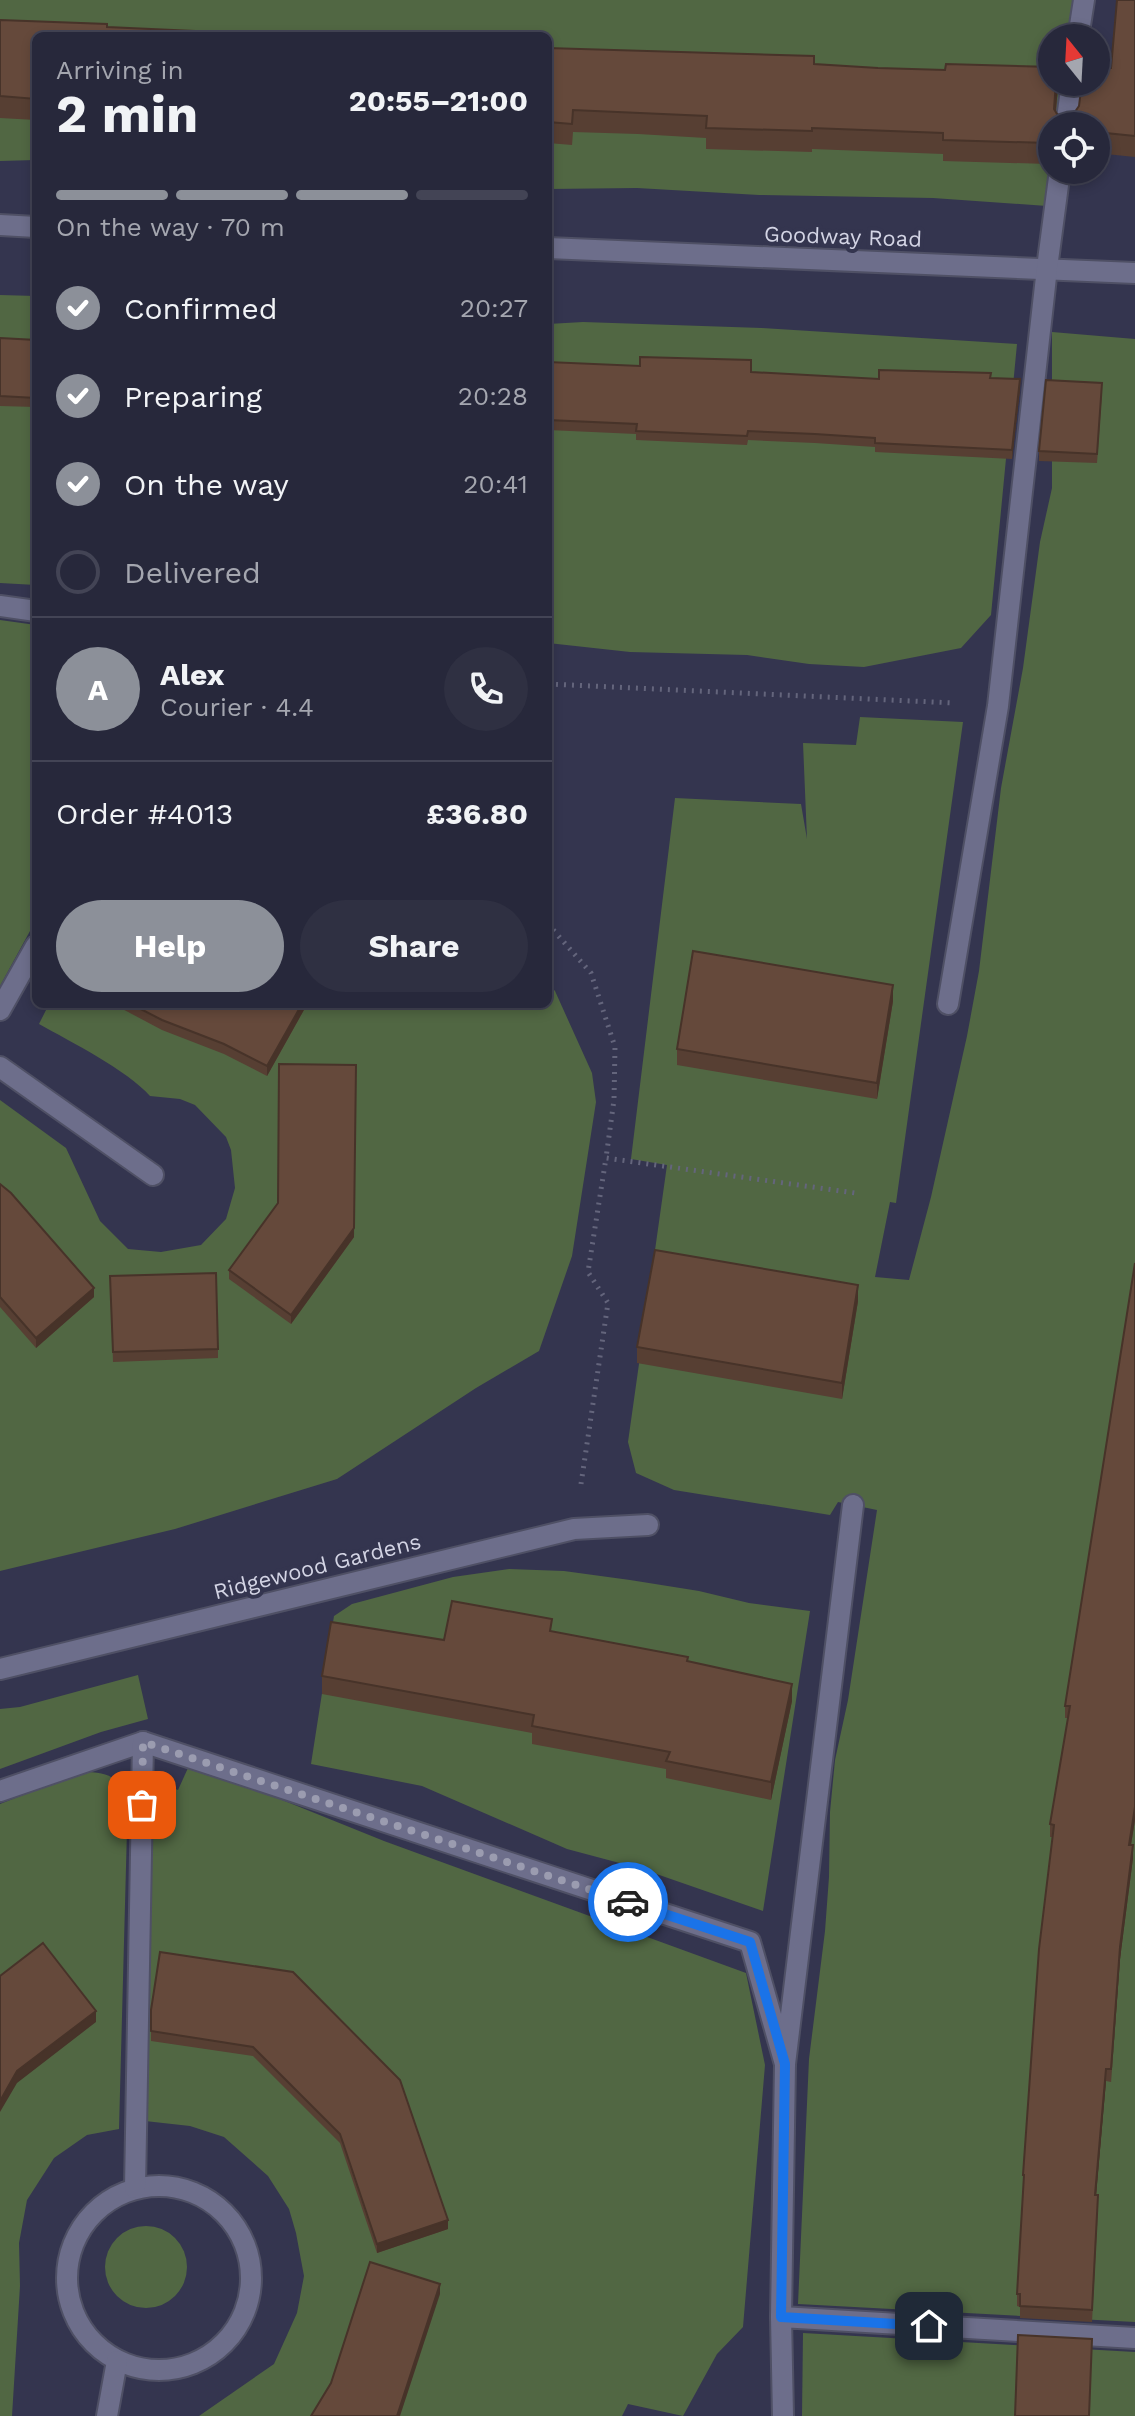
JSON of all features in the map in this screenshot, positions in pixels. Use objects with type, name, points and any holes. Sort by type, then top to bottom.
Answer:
[{"type":"street","points":[[1080,24],[1084,0]]},
{"type":"street","points":[[948,1004],[998,706],[1058,184]]},
{"type":"street","points":[[0,225],[32,227]]},
{"type":"street","name":"Goodway Road","points":[[552,248],[1135,273]]},
{"type":"street","points":[[0,606],[32,610]]},
{"type":"street","points":[[0,1010],[32,953]]},
{"type":"street","points":[[0,1067],[153,1175]]},
{"type":"street","points":[[783,2416],[781,2317],[785,2064],[853,1505]]},
{"type":"street","name":"Ridgewood Gardens","points":[[0,1669],[574,1529],[648,1525]]},
{"type":"street","points":[[0,1791],[143,1742],[750,1942],[785,2064]]},
{"type":"street","points":[[135,2188],[143,1742]]},
{"type":"street","points":[[174,2186],[211,2200],[238,2229],[251,2267],[247,2307],[227,2340],[195,2364],[155,2371],[117,2361],[82,2332],[66,2290],[71,2247],[95,2209],[135,2188],[174,2186]]},
{"type":"street","points":[[781,2317],[1135,2338]]},
{"type":"street","points":[[107,2416],[117,2361]]},
{"type":"path","points":[[552,684],[998,706]]},
{"type":"path","points":[[552,929],[591,973],[615,1047],[614,1100],[588,1272],[608,1303],[574,1529]]},
{"type":"path","points":[[606,1158],[855,1193]]},
{"type":"green space","points":[[0,0],[1076,0],[1072,24],[1038,24],[1038,96],[1062,96],[1060,112],[1038,112],[1038,184],[1050,184],[1047,206],[933,198],[759,195],[637,188],[552,189],[552,32],[32,32],[32,160],[0,161]]},
{"type":"green space","points":[[0,295],[32,296],[32,585],[0,583]]},
{"type":"green space","points":[[552,324],[762,328],[1017,344],[991,615],[961,648],[864,667],[809,664],[747,655],[630,652],[552,643]]},
{"type":"green space","points":[[1052,332],[1135,339],[1135,2322],[798,2304],[809,2059],[825,1931],[835,1760],[848,1700],[877,1510],[838,1502],[830,1515],[674,1490],[636,1473],[628,1442],[667,1165],[631,1159],[675,798],[801,804],[807,839],[803,743],[856,745],[860,717],[963,722],[896,1203],[890,1202],[875,1277],[909,1280],[931,1197],[979,971],[1001,788],[1023,668],[1040,542],[1052,488]]},
{"type":"green space","points":[[0,620],[32,624],[32,927],[0,986]]},
{"type":"green space","points":[[552,988],[592,1073],[596,1102],[572,1256],[539,1351],[476,1388],[337,1479],[175,1529],[0,1571],[0,1100],[66,1148],[100,1221],[128,1249],[161,1252],[201,1245],[226,1219],[235,1188],[231,1150],[226,1137],[195,1105],[180,1099],[150,1096],[113,1067],[39,1024],[47,1008],[552,1008]]},
{"type":"green space","points":[[509,1569],[564,1571],[630,1580],[749,1603],[810,1611],[763,1911],[642,1869],[567,1849],[422,1786],[311,1764],[334,1616],[352,1604],[453,1577]]},
{"type":"green space","points":[[138,1675],[148,1719],[101,1732],[0,1769],[0,1709],[20,1707]]},
{"type":"green space","points":[[188,1768],[255,1789],[384,1841],[746,1973],[765,2065],[743,2327],[717,2354],[683,2416],[628,2404],[622,2416],[199,2416],[274,2364],[297,2313],[304,2276],[289,2209],[268,2176],[224,2137],[190,2126],[145,2121],[154,1780],[178,1790]]},
{"type":"green space","points":[[81,1772],[108,1775],[128,1792],[119,2129],[87,2135],[54,2158],[27,2200],[19,2243],[20,2286],[12,2416],[0,2416],[0,1804]]},
{"type":"green space","points":[[146,2226],[162,2229],[175,2238],[184,2251],[187,2267],[184,2283],[175,2296],[162,2305],[146,2308],[130,2305],[117,2296],[108,2283],[105,2267],[108,2251],[117,2238],[130,2229]]},
{"type":"green space","points":[[803,2333],[1135,2352],[1135,2416],[802,2416]]},
{"type":"building","points":[[1117,0],[1135,0],[1135,136],[1110,133],[1110,112],[1075,112],[1080,96],[1110,96]]},
{"type":"building","points":[[0,20],[216,32],[32,32],[32,99],[0,96]]},
{"type":"building","points":[[552,48],[814,56],[814,64],[878,68],[945,70],[946,64],[1038,67],[1038,96],[1055,96],[1056,112],[1038,112],[1038,143],[943,140],[943,133],[706,128],[707,116],[573,110],[572,124],[552,122]]},
{"type":"building","points":[[0,338],[32,340],[32,398],[0,396]]},
{"type":"building","points":[[640,357],[751,360],[751,372],[879,379],[879,370],[991,373],[990,378],[1020,379],[1012,450],[875,443],[875,438],[815,434],[748,431],[747,436],[636,431],[637,424],[552,420],[552,362],[640,366]]},
{"type":"building","points":[[1046,380],[1102,383],[1097,454],[1039,451]]},
{"type":"building","points":[[693,951],[893,985],[877,1083],[677,1049]]},
{"type":"building","points":[[139,1008],[300,1008],[267,1066],[224,1044]]},
{"type":"building","points":[[279,1064],[356,1065],[354,1228],[291,1315],[229,1270],[278,1203]]},
{"type":"building","points":[[0,1184],[94,1288],[36,1338],[0,1297]]},
{"type":"building","points":[[655,1250],[858,1285],[842,1383],[637,1347]]},
{"type":"building","points":[[1135,1263],[1135,1807],[1129,1845],[1133,1845],[1120,1947],[1111,2069],[1106,2069],[1095,2195],[1098,2195],[1092,2310],[1020,2306],[1020,2294],[1017,2294],[1023,2175],[1039,1949],[1054,1825],[1050,1824],[1070,1706],[1065,1706]]},
{"type":"building","points":[[216,1273],[218,1349],[113,1352],[110,1276]]},
{"type":"building","points":[[452,1601],[552,1619],[550,1631],[688,1657],[687,1661],[792,1684],[771,1782],[666,1761],[670,1752],[532,1726],[534,1715],[322,1676],[331,1622],[444,1640]]},
{"type":"building","points":[[43,1943],[96,2011],[17,2071],[0,2101],[0,1976]]},
{"type":"building","points":[[160,1952],[293,1972],[400,2080],[448,2220],[377,2244],[340,2134],[253,2047],[151,2031]]},
{"type":"building","points":[[370,2262],[440,2284],[397,2416],[311,2416],[331,2383]]},
{"type":"building","points":[[1018,2335],[1092,2339],[1089,2416],[1015,2416]]},
{"type":"way so far","points":[[142,1805],[143,1742],[628,1902]]},
{"type":"route","points":[[628,1902],[750,1942],[785,2064],[781,2317],[929,2326]]}]
